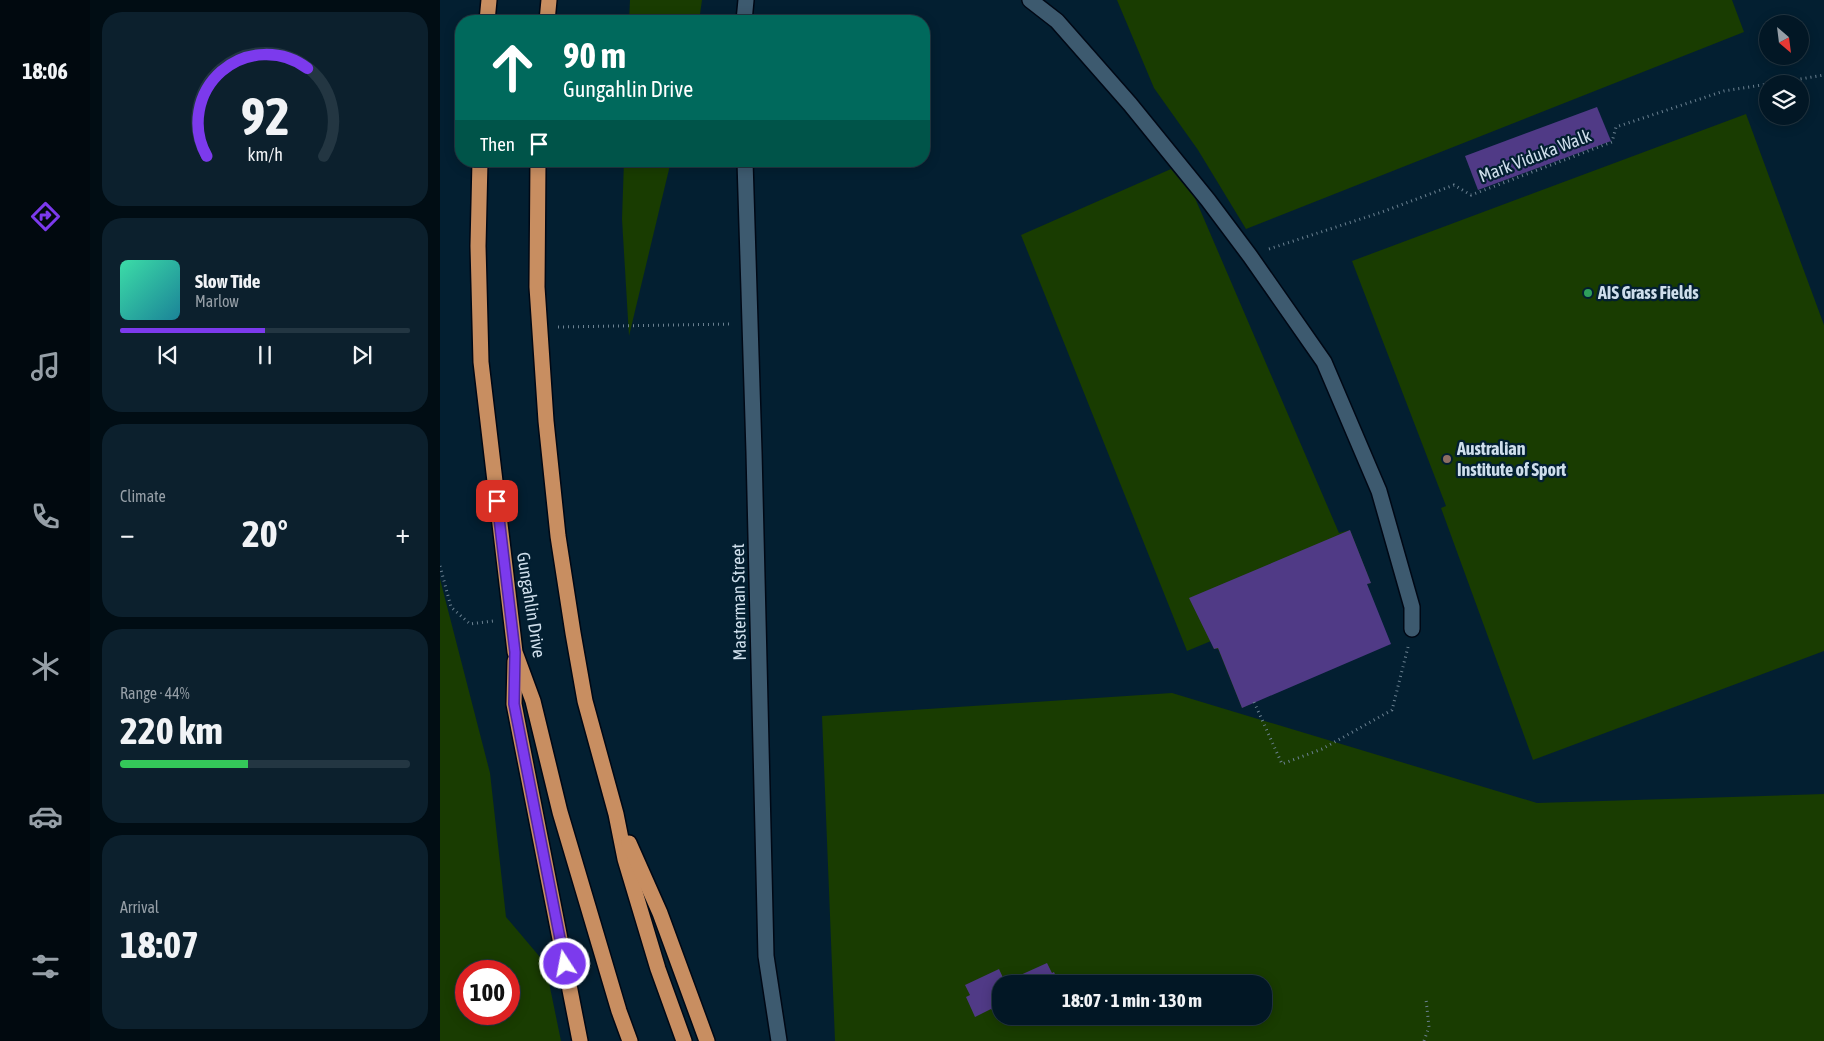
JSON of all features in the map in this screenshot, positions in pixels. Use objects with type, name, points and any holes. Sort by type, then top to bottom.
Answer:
[{"type":"highway","points":[[487,15],[489,0]]},
{"type":"highway","points":[[548,15],[549,0]]},
{"type":"highway","name":"Gungahlin Drive","points":[[480,167],[478,246],[481,362],[515,652],[533,701],[560,812],[619,1011],[630,1041]]},
{"type":"highway","name":"Gungahlin Drive","points":[[538,167],[537,287],[546,421],[558,536],[573,633],[585,701],[616,814],[625,859],[658,969],[684,1041]]},
{"type":"highway","points":[[515,652],[514,704],[580,1041]]},
{"type":"highway","points":[[616,814],[660,913],[707,1041]]},
{"type":"street","points":[[745,15],[746,0]]},
{"type":"street","points":[[1030,0],[1057,21],[1130,104],[1208,200],[1250,256],[1324,362],[1379,491],[1412,607],[1412,629]]},
{"type":"street","name":"Masterman Street","points":[[746,167],[766,947],[779,1041]]},
{"type":"path","name":"Mark Viduka Walk","points":[[1809,77],[1824,75]]},
{"type":"path","name":"Mark Viduka Walk","points":[[1250,256],[1382,212],[1454,185],[1471,195],[1612,142],[1616,127],[1724,92],[1759,86]]},
{"type":"path","points":[[540,327],[750,323]]},
{"type":"path","points":[[440,566],[452,607],[470,624],[511,620]]},
{"type":"path","points":[[1254,702],[1282,764],[1322,749],[1392,710],[1412,629]]},
{"type":"path","points":[[1424,1041],[1429,1027],[1426,999]]},
{"type":"green space","points":[[630,0],[702,0],[700,15],[629,15]]},
{"type":"green space","points":[[1117,0],[1732,0],[1744,32],[1246,229],[1198,150],[1154,88]]},
{"type":"green space","points":[[1746,114],[1824,325],[1824,651],[1533,760],[1441,508],[1446,506],[1352,261]]},
{"type":"green space","points":[[624,167],[670,167],[629,336],[622,219]]},
{"type":"green space","points":[[1171,169],[1195,198],[1339,533],[1350,530],[1371,583],[1367,584],[1254,702],[1242,708],[1218,649],[1214,649],[1211,641],[1187,651],[1021,235]]},
{"type":"green space","points":[[440,579],[490,773],[506,917],[545,963],[561,1041],[440,1041]]},
{"type":"green space","points":[[1172,693],[1537,803],[1824,794],[1824,1041],[835,1041],[822,716]]},
{"type":"building","points":[[1597,107],[1611,141],[1478,190],[1465,156]]},
{"type":"building","points":[[1350,530],[1371,583],[1367,584],[1391,644],[1242,708],[1218,648],[1214,649],[1189,598]]},
{"type":"building","points":[[1047,963],[1052,973],[1054,972],[1055,975],[1020,975]]},
{"type":"building","points":[[999,969],[1002,975],[992,975],[992,1010],[975,1017],[966,997],[970,995],[965,985]]},
{"type":"place","name":"AIS Grass Fields","points":[[1588,293]]},
{"type":"place","name":"Australian Institute of Sport","points":[[1447,459]]},
{"type":"route","points":[[497,501],[515,652],[514,704],[565,964]]}]
